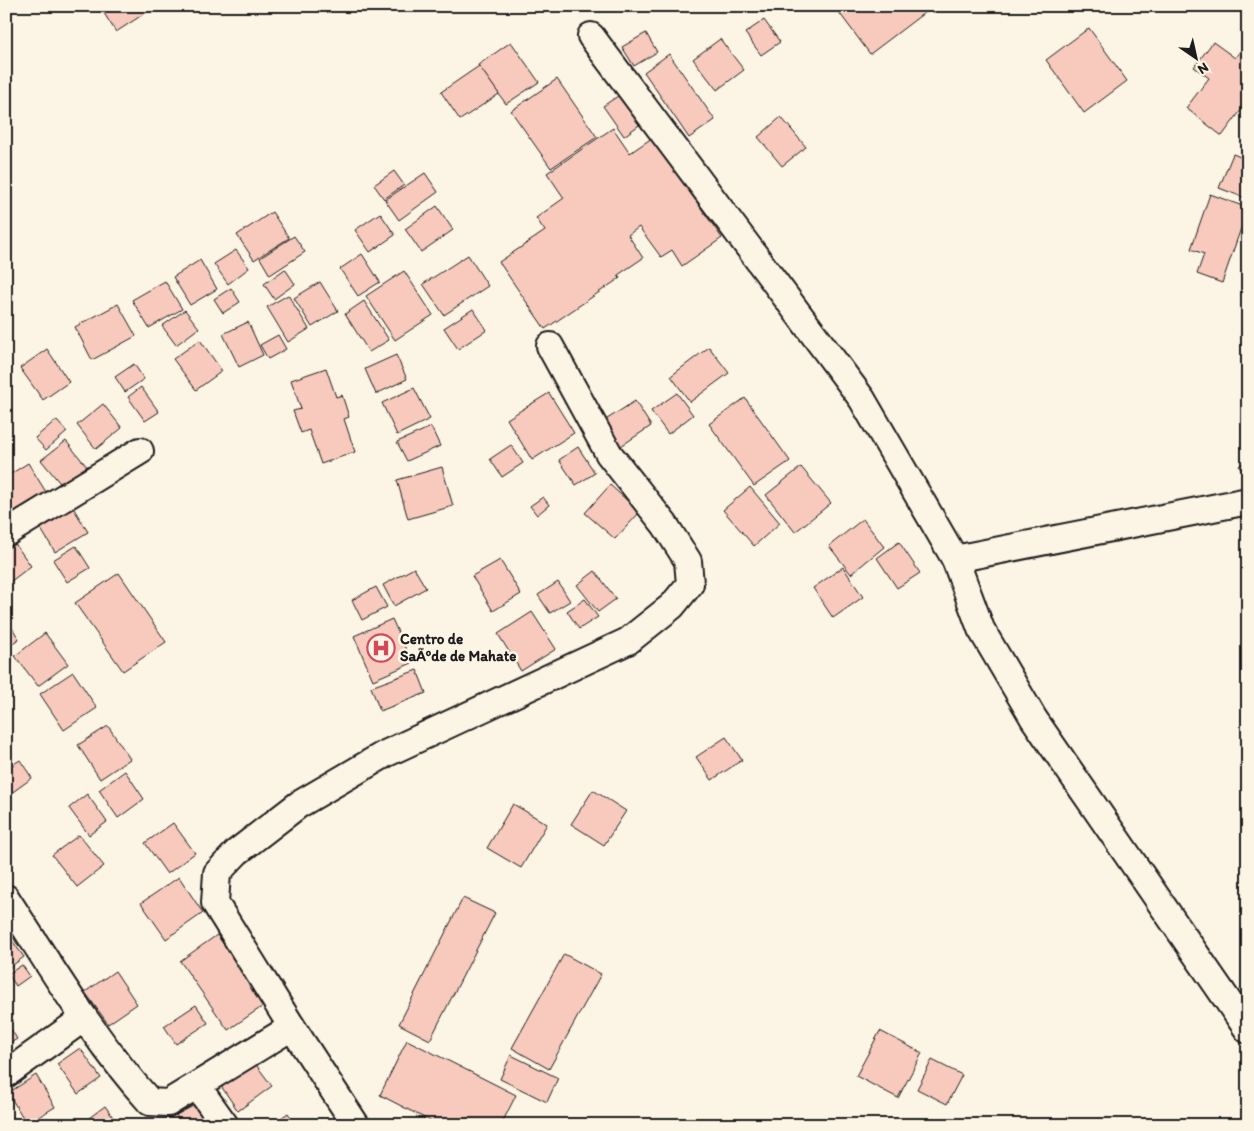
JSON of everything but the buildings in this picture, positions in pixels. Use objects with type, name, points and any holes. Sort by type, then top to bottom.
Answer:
[{"type":"street","points":[[591,36],[862,399],[956,558],[981,629],[1034,719],[1248,1030]]},
{"type":"street","points":[[356,1125],[215,903],[217,873],[236,852],[298,805],[385,754],[628,640],[672,606],[690,584],[688,561],[665,525],[609,454],[550,346]]},
{"type":"street","points":[[6,533],[140,451]]},
{"type":"street","points":[[956,558],[1248,501]]},
{"type":"street","points":[[6,898],[84,1018],[136,1087],[150,1102],[168,1103],[292,1027]]},
{"type":"street","points":[[6,1074],[84,1018]]},
{"type":"street","points":[[197,1086],[225,1125]]},
{"type":"place","name":"Centro de SaÃºde de Mahate","points":[[381,648]]}]
